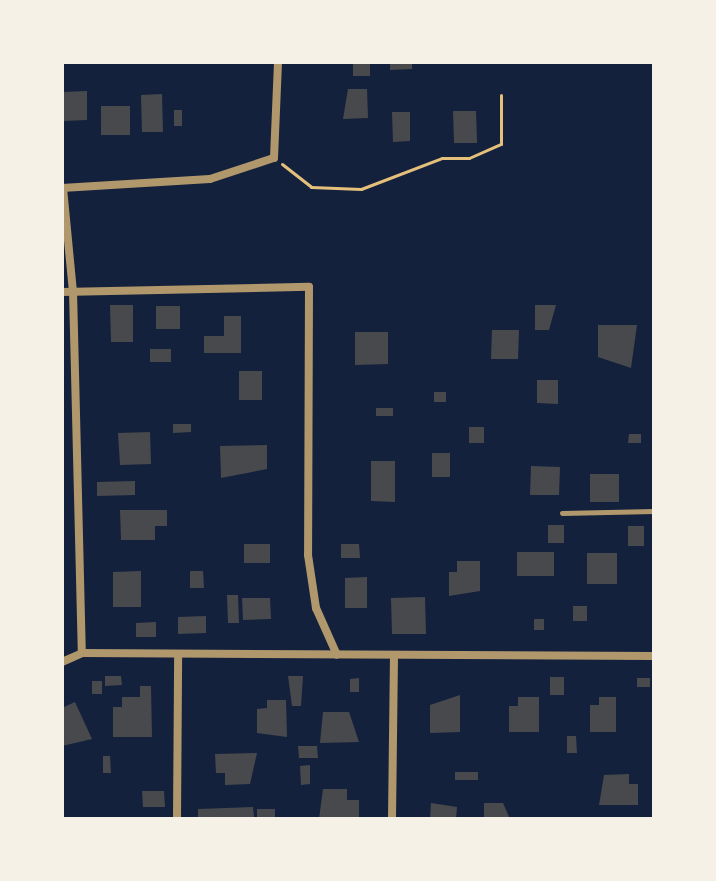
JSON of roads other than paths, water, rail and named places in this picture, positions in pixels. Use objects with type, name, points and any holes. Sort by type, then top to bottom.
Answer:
[{"type":"street","points":[[82,653],[73,291],[62,188],[210,179],[274,158],[278,62]]},
{"type":"street","points":[[62,292],[309,287],[308,555],[316,608],[337,655]]},
{"type":"street","points":[[62,662],[82,653],[178,657],[654,656]]},
{"type":"street","points":[[392,819],[394,656]]},
{"type":"street","points":[[177,819],[178,657]]},
{"type":"lane","points":[[562,513],[654,511]]}]
